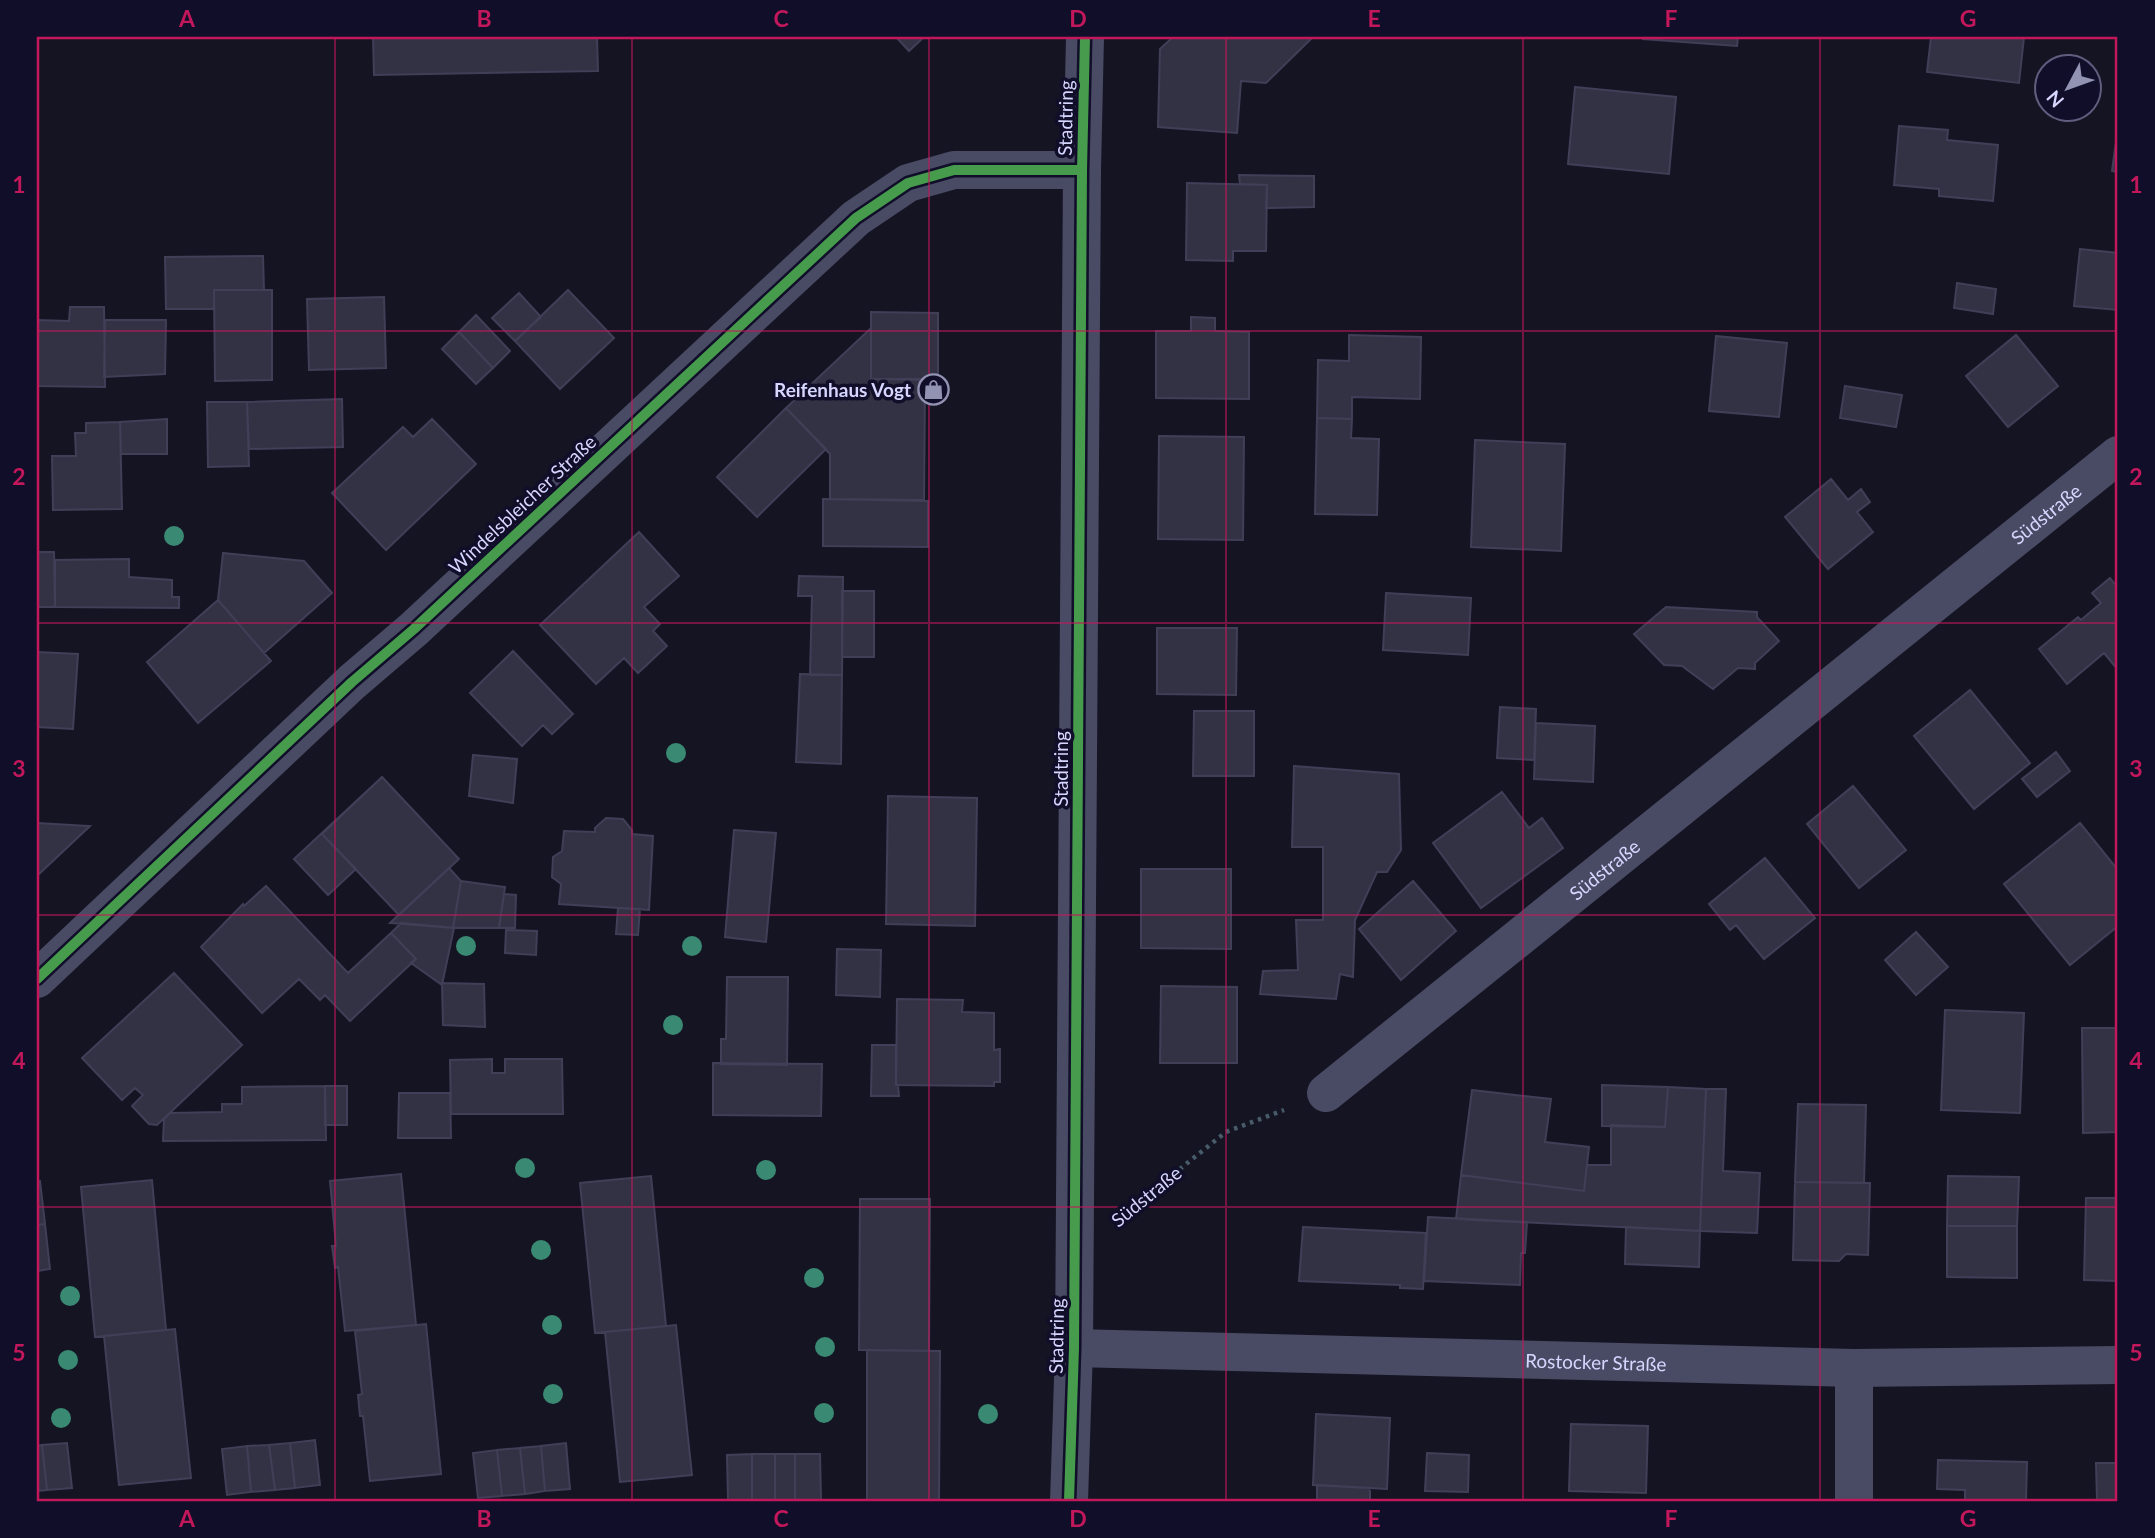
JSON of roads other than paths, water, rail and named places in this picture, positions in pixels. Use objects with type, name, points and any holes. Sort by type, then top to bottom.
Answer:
[{"type":"street","name":"Stadtring","points":[[1069,1501],[1073,1348],[1085,37]]},
{"type":"street","name":"Windelsbleicher Straße","points":[[37,979],[352,682],[414,629],[856,218],[908,183],[954,170],[1082,170]]},
{"type":"street","name":"Südstraße","points":[[1326,1093],[2118,455]]},
{"type":"street","name":"Rostocker Straße","points":[[1073,1348],[1854,1368],[2118,1365]]},
{"type":"street","points":[[1854,1368],[1854,1501]]},
{"type":"place","name":"Reifenhaus Vogt","points":[[934,389]]}]
